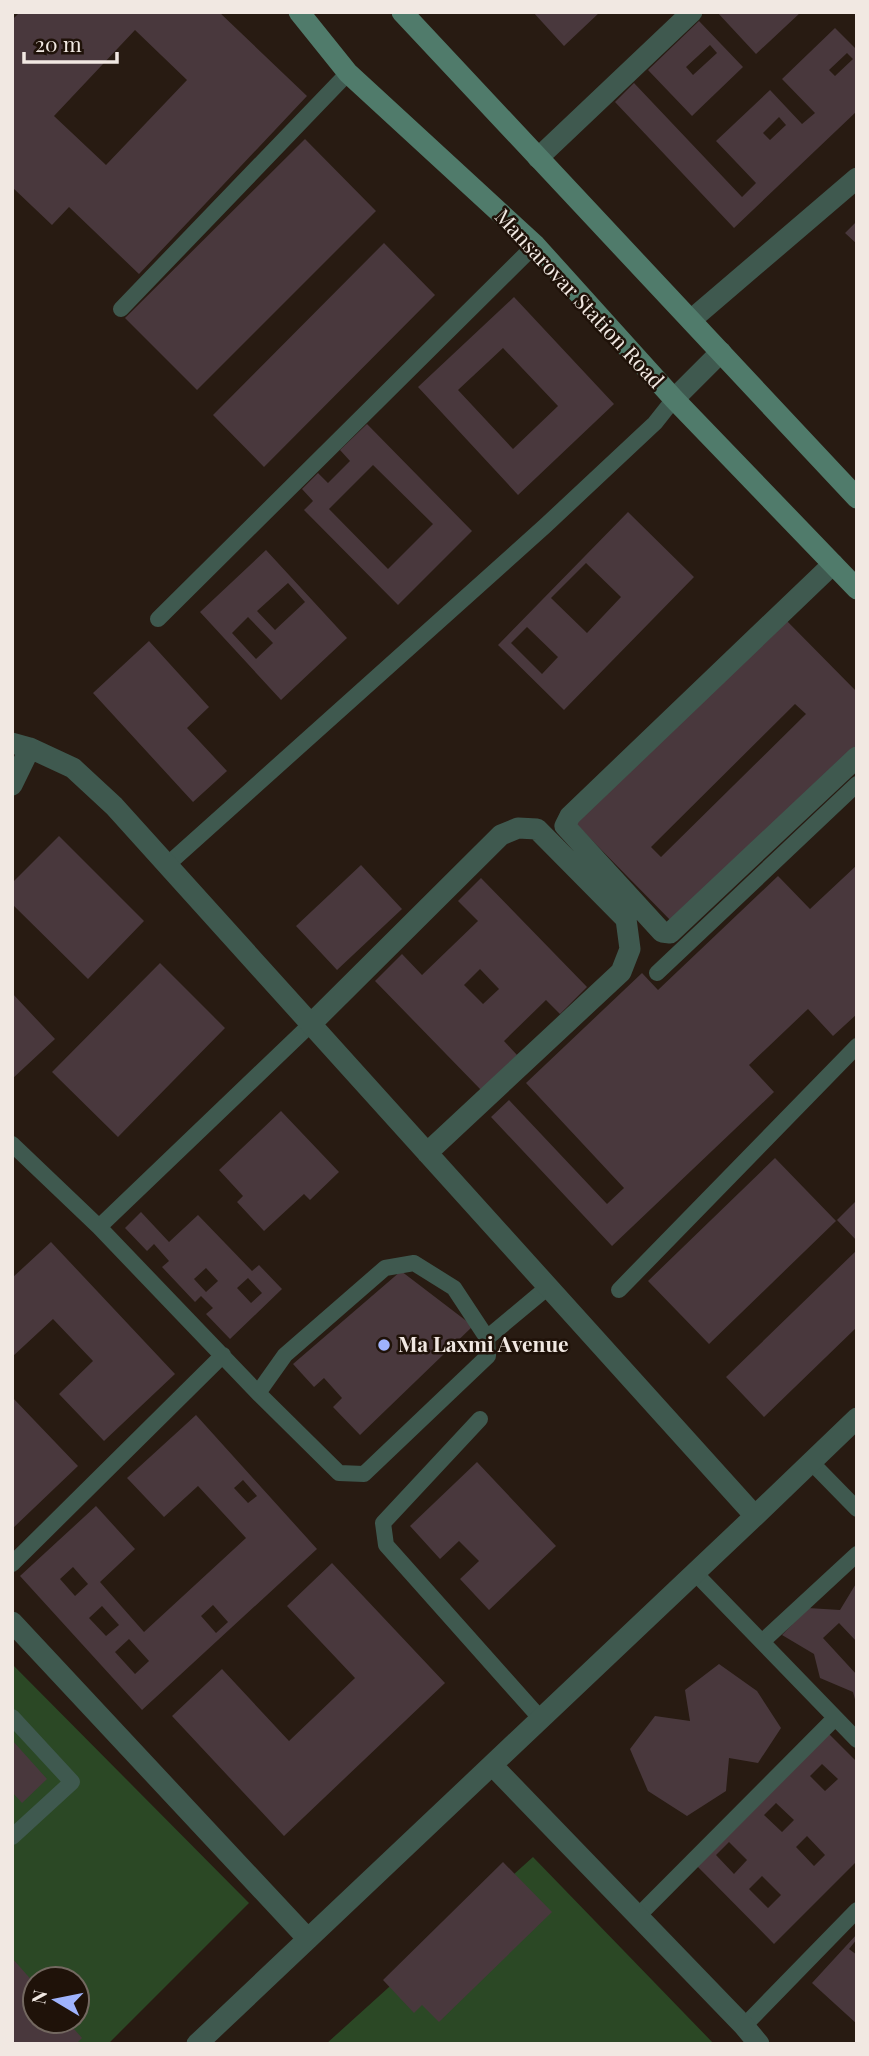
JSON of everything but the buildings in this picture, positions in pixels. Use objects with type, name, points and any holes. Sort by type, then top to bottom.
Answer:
[{"type":"main road","name":"Mansarovar Station Road","points":[[299,12],[348,74],[535,245],[674,399],[857,589]]},
{"type":"main road","points":[[402,12],[857,498]]},
{"type":"street","points":[[538,158],[691,12]]},
{"type":"street","points":[[691,320],[857,177]]},
{"type":"street","points":[[674,399],[721,352]]},
{"type":"street","points":[[833,564],[570,816],[565,826],[662,932],[670,933],[857,757]]},
{"type":"street","points":[[12,785],[21,745],[73,768],[114,806],[755,1516]]},
{"type":"street","points":[[311,1024],[501,835],[518,828],[537,829],[626,919],[630,949],[621,972],[427,1153]]},
{"type":"street","points":[[197,2044],[857,1418]]},
{"type":"street","points":[[12,1622],[308,1938]]},
{"type":"street","points":[[492,1765],[759,2044]]},
{"type":"lane","points":[[121,309],[348,74]]},
{"type":"lane","points":[[158,619],[535,245]]},
{"type":"lane","points":[[167,864],[545,526],[655,423],[674,399]]},
{"type":"lane","points":[[657,973],[857,784]]},
{"type":"lane","points":[[99,1227],[311,1024]]},
{"type":"lane","points":[[619,1290],[857,1046]]},
{"type":"lane","points":[[12,1144],[99,1227],[258,1393],[339,1473],[364,1474],[488,1356],[487,1338],[454,1288],[414,1263],[385,1268],[285,1354],[258,1393]]},
{"type":"lane","points":[[487,1338],[548,1287]]},
{"type":"lane","points":[[12,1564],[223,1356]]},
{"type":"lane","points":[[480,1419],[383,1523],[386,1545],[541,1719]]},
{"type":"lane","points":[[811,1462],[857,1508]]},
{"type":"lane","points":[[762,1642],[857,1554]]},
{"type":"lane","points":[[695,1573],[857,1740]]},
{"type":"lane","points":[[12,1717],[72,1782],[12,1837]]},
{"type":"lane","points":[[638,1916],[835,1718]]},
{"type":"lane","points":[[744,2026],[857,1910]]},
{"type":"green space","points":[[12,1664],[249,1903],[108,2044],[12,2044]]},
{"type":"green space","points":[[533,1857],[714,2044],[326,2044]]},
{"type":"place","name":"Ma Laxmi Avenue","points":[[384,1345]]}]
